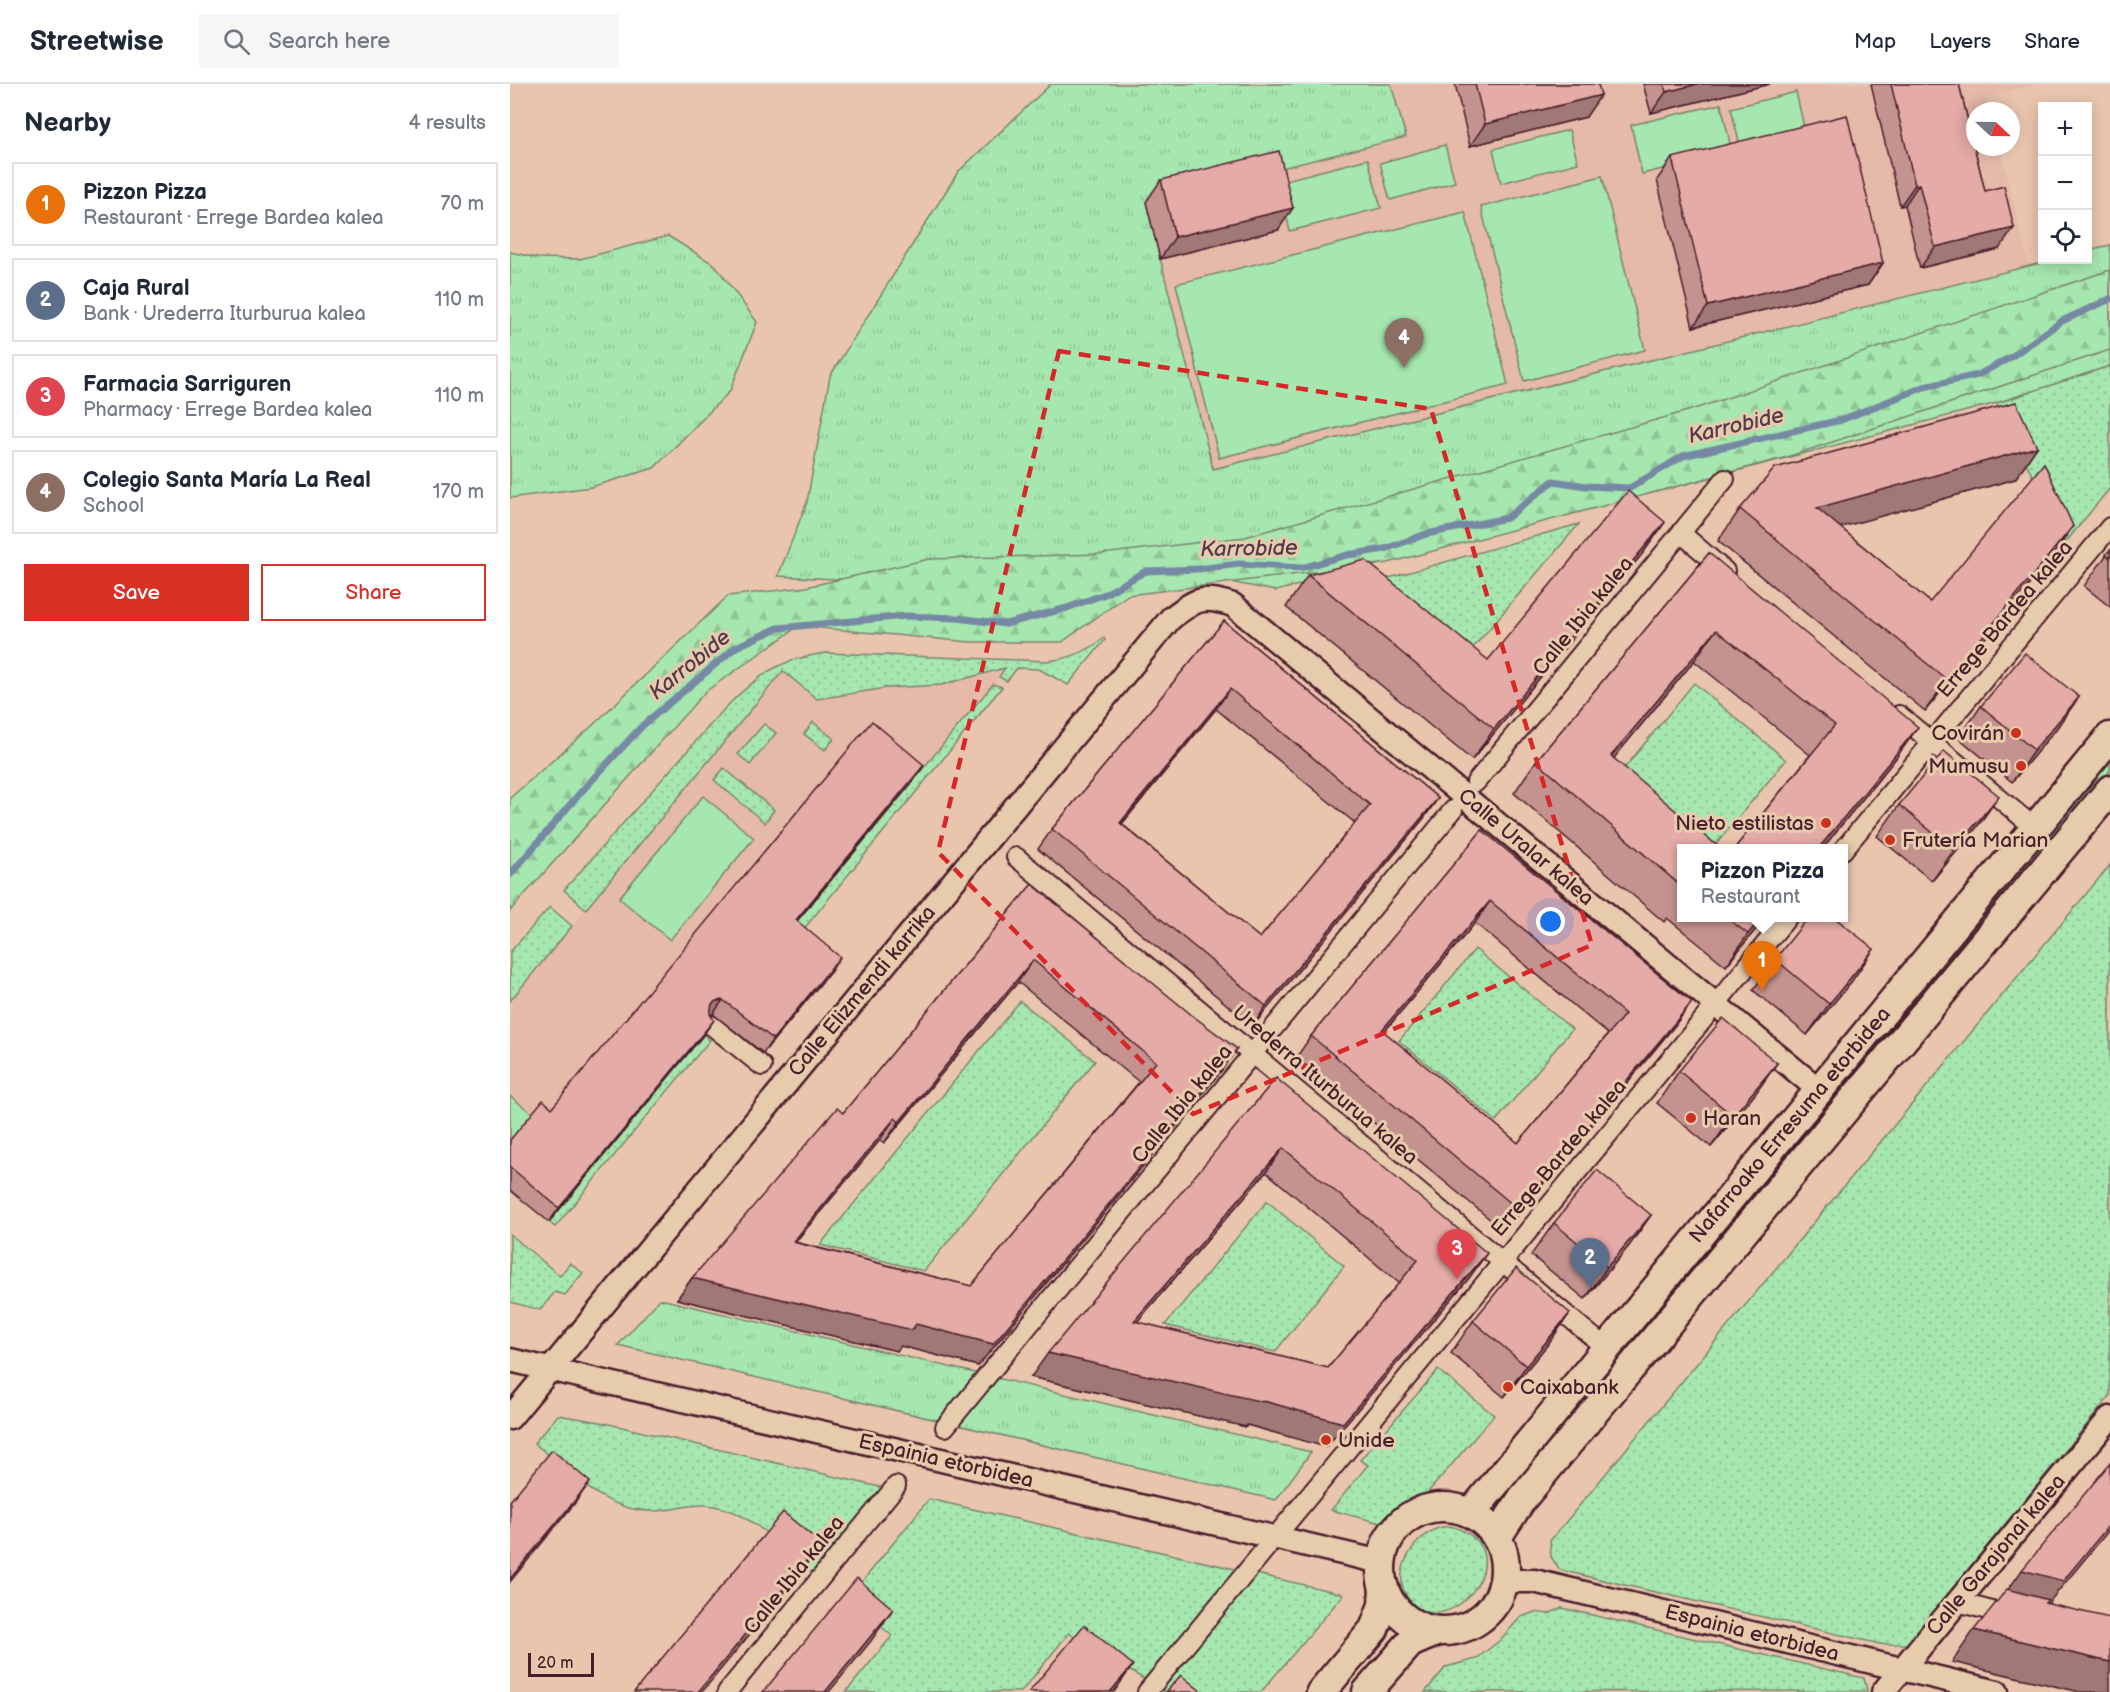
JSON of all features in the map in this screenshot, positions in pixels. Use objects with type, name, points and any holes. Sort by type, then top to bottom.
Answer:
[{"type":"street","name":"Calle Ibia kalea","points":[[1476,782],[1725,479]]},
{"type":"street","name":"Errege Bardea kalea","points":[[1848,844],[2110,527]]},
{"type":"street","points":[[1681,533],[1734,578]]},
{"type":"street","name":"Calle Elizmendi karrika","points":[[510,1418],[1171,618],[1194,601],[1213,599],[1233,605]]},
{"type":"street","name":"Calle Uralar kalea","points":[[1233,605],[1819,1090]]},
{"type":"street","points":[[1887,705],[2035,828]]},
{"type":"street","name":"Nafarroako Erresuma etorbidea","points":[[1471,1513],[2110,737]]},
{"type":"street","name":"Nafarroako Erresuma etorbidea","points":[[1497,1537],[1530,1490],[2110,790]]},
{"type":"street","name":"Calle Ibia kalea","points":[[945,1427],[1453,810]]},
{"type":"street","name":"Urederra Iturburua kalea","points":[[1016,857],[1606,1348]]},
{"type":"street","name":"Errege Bardea kalea","points":[[1281,1530],[1784,922]]},
{"type":"street","name":"Calle Elizmendi karrika","points":[[711,1025],[762,1066]]},
{"type":"street","name":"Espainia etorbidea","points":[[510,1360],[1383,1575]]},
{"type":"street","name":"Calle Garajonai kalea","points":[[1883,1692],[2110,1418]]},
{"type":"street","name":"Calle Ibia kalea","points":[[727,1692],[896,1486]]},
{"type":"street","points":[[1321,1692],[1374,1629],[1383,1605],[1383,1575],[1387,1543],[1398,1526],[1414,1514],[1432,1508],[1452,1507],[1471,1513],[1486,1523],[1497,1537],[1505,1558],[1505,1581],[1497,1602],[1483,1618],[1464,1629],[1443,1632],[1422,1629],[1399,1614],[1390,1603],[1383,1575]]},
{"type":"street","points":[[1147,1692],[1267,1547]]},
{"type":"street","name":"Espainia etorbidea","points":[[1505,1581],[1534,1581],[1997,1692]]},
{"type":"street","points":[[1958,1602],[2033,1622]]},
{"type":"street","points":[[1367,1692],[1410,1643],[1438,1631]]},
{"type":"highlighted area","points":[[1059,351],[1431,409],[1592,945],[1193,1114],[938,852]]},
{"type":"shaded area","points":[[1391,84],[2038,84],[1987,97],[1988,102],[1966,102],[1966,156],[2002,156],[2029,266],[1213,469],[1146,202],[1406,137]]},
{"type":"shaded area","points":[[1006,668],[786,934],[831,971],[762,1054],[717,1018],[549,1222],[510,1190],[510,1001],[784,671],[886,688],[941,685]]},
{"type":"green space","points":[[1051,84],[1391,84],[1406,137],[1146,202],[1213,469],[2038,264],[2092,264],[2092,249],[2110,245],[2110,366],[1997,403],[1276,591],[1225,581],[1008,588],[778,576],[807,502],[830,376],[958,172]]},
{"type":"green space","points":[[1796,92],[1804,127],[1739,142],[1731,108]]},
{"type":"green space","points":[[1721,104],[1732,152],[1642,174],[1631,125]]},
{"type":"green space","points":[[1569,130],[1578,163],[1501,183],[1493,149]]},
{"type":"green space","points":[[1445,145],[1455,182],[1390,200],[1380,163]]},
{"type":"green space","points":[[1368,159],[1381,208],[1290,231],[1278,182]]},
{"type":"green space","points":[[1602,176],[1645,350],[1524,381],[1481,207]]},
{"type":"green space","points":[[1465,212],[1508,385],[1219,458],[1176,284]]},
{"type":"green space","points":[[668,236],[715,265],[757,322],[730,391],[654,468],[591,487],[510,498],[510,252],[537,258],[580,259]]},
{"type":"green space","points":[[2110,270],[2110,350],[1787,457],[1388,563],[1128,595],[1062,642],[970,642],[799,626],[705,692],[510,911],[510,798],[592,726],[728,596],[806,587],[929,559],[1101,554],[1245,537],[1691,410]]},
{"type":"green space","points":[[2110,366],[2110,488],[2065,543],[1997,403]]},
{"type":"green space","points":[[1579,524],[1454,670],[1357,587]]},
{"type":"green space","points":[[1104,638],[1105,640],[1068,685],[1039,669],[1017,668],[1007,681],[999,677],[1005,668],[941,685],[886,688],[817,699],[783,671],[586,909],[564,890],[727,706],[760,677],[783,664],[795,659],[826,653],[1047,661],[1077,654]]},
{"type":"green space","points":[[1694,683],[1786,760],[1716,844],[1708,844],[1618,776]]},
{"type":"green space","points":[[993,684],[1002,687],[794,941],[786,934]]},
{"type":"green space","points":[[813,722],[834,739],[825,750],[804,734]]},
{"type":"green space","points":[[764,724],[776,733],[750,765],[738,754]]},
{"type":"green space","points":[[2110,756],[2110,771],[1630,1353],[1623,1346]]},
{"type":"green space","points":[[724,768],[774,810],[765,823],[714,780]]},
{"type":"green space","points":[[703,796],[754,838],[670,940],[619,898]]},
{"type":"green space","points":[[2110,865],[2110,1396],[1907,1644],[1880,1644],[1560,1570],[1551,1557],[1550,1541]]},
{"type":"green space","points":[[550,907],[572,926],[510,1001],[510,952]]},
{"type":"green space","points":[[1475,949],[1572,1029],[1496,1121],[1399,1041]]},
{"type":"green space","points":[[1020,1001],[1095,1061],[924,1271],[820,1245]]},
{"type":"green space","points":[[703,1035],[710,1040],[555,1227],[549,1222]]},
{"type":"green space","points":[[510,1096],[533,1114],[510,1142]]},
{"type":"green space","points":[[1267,1201],[1344,1266],[1275,1352],[1165,1325]]},
{"type":"green space","points":[[510,1234],[560,1276],[570,1263],[583,1273],[565,1295],[555,1292],[540,1310],[510,1302]]},
{"type":"green space","points":[[660,1299],[1311,1452],[1276,1500],[618,1345]]},
{"type":"green space","points":[[1438,1370],[1494,1415],[1424,1497],[1405,1507],[1388,1525],[1331,1510],[1368,1465],[1360,1460]]},
{"type":"green space","points":[[558,1415],[600,1422],[884,1488],[813,1573],[762,1529],[729,1510],[700,1505],[656,1511],[638,1510],[621,1506],[590,1489],[534,1443]]},
{"type":"green space","points":[[929,1499],[1344,1594],[1261,1692],[1165,1692],[1069,1633],[1021,1692],[846,1692],[892,1636],[849,1598]]},
{"type":"green space","points":[[1450,1526],[1473,1538],[1484,1554],[1483,1573],[1473,1590],[1459,1605],[1441,1612],[1423,1611],[1407,1597],[1403,1588],[1403,1568],[1419,1540],[1436,1529]]},
{"type":"green space","points":[[1562,1608],[1864,1678],[1867,1691],[1425,1692],[1446,1667],[1476,1659],[1499,1641],[1521,1617],[1535,1612],[1548,1614]]},
{"type":"building","points":[[1475,84],[1598,84],[1601,95],[1485,124]]},
{"type":"building","points":[[1664,84],[1697,84],[1666,92]]},
{"type":"building","points":[[1891,84],[1959,84],[1966,113],[1966,156],[1976,156],[1985,191],[2004,186],[2014,228],[1935,247],[1919,184],[1915,185]]},
{"type":"building","points":[[1847,115],[1883,263],[1708,306],[1672,158]]},
{"type":"building","points":[[1279,151],[1293,208],[1175,237],[1161,180]]},
{"type":"building","points":[[2016,402],[2037,447],[1817,508],[1930,602],[2044,463],[2073,526],[1947,680],[1740,509],[1775,468]]},
{"type":"building","points":[[1628,491],[1665,522],[1494,729],[1308,575],[1365,560],[1488,660]]},
{"type":"building","points":[[1709,553],[1918,727],[1822,844],[1738,844],[1835,725],[1716,630],[1611,756],[1715,844],[1677,844],[1677,883],[1536,761]]},
{"type":"building","points":[[1224,621],[1438,798],[1266,1006],[1052,829]],"holes":[[[1230,689],[1370,805],[1260,938],[1120,823]]]},
{"type":"building","points":[[2025,653],[2079,697],[2034,750],[1981,706]]},
{"type":"building","points":[[872,721],[924,765],[796,920],[840,957],[773,1039],[723,1000],[712,1004],[710,1014],[714,1020],[559,1208],[510,1167],[510,1140],[543,1100],[552,1108]]},
{"type":"building","points":[[1944,751],[1999,796],[1954,850],[1899,805]]},
{"type":"building","points":[[1482,830],[1692,1002],[1519,1210],[1311,1036]],"holes":[[[1490,901],[1625,1014],[1518,1143],[1382,1030]]]},
{"type":"building","points":[[1032,884],[1193,1016],[1237,1049],[993,1344],[916,1324],[912,1330],[692,1278],[837,1108],[843,1113]],"holes":[[[1033,960],[1156,1062],[971,1286],[793,1242],[895,1118],[899,1122]]]},
{"type":"building","points":[[1732,922],[1758,922],[1748,934]]},
{"type":"building","points":[[1805,922],[1840,922],[1874,949],[1829,1004],[1775,959]]},
{"type":"building","points":[[1723,1018],[1777,1063],[1733,1116],[1679,1071]]},
{"type":"building","points":[[1276,1078],[1487,1253],[1343,1423],[1264,1401],[1048,1353]],"holes":[[[1283,1148],[1418,1260],[1328,1368],[1134,1321]]]},
{"type":"building","points":[[1597,1170],[1651,1215],[1607,1267],[1554,1223]]},
{"type":"building","points":[[1516,1268],[1570,1313],[1526,1366],[1473,1321]]},
{"type":"building","points":[[552,1450],[590,1482],[510,1579],[510,1501]]},
{"type":"building","points":[[2110,1463],[2110,1524],[2063,1581],[2022,1570]]},
{"type":"building","points":[[783,1512],[821,1543],[698,1692],[634,1692]]},
{"type":"building","points":[[857,1578],[893,1609],[825,1692],[763,1692]]},
{"type":"building","points":[[2007,1589],[2048,1600],[2045,1603],[2110,1618],[2110,1662],[1974,1630]]},
{"type":"building","points":[[1084,1625],[1133,1665],[1110,1692],[1029,1692]]},
{"type":"building","points":[[1181,1675],[1202,1692],[1166,1692]]},
{"type":"waterway","name":"Karrobide","points":[[510,875],[580,793],[643,725],[736,647],[778,628],[906,616],[957,618],[1006,624],[1067,608],[1105,594],[1146,571],[1198,569],[1239,564],[1301,568],[1347,555],[1385,549],[1426,534],[1507,518],[1553,481],[1586,486],[1630,488],[1683,456],[1841,420],[1924,387],[1978,375],[2011,357],[2062,321],[2110,299]]},
{"type":"place","name":"Colegio Santa María La Real","points":[[1404,368]]},
{"type":"place","name":"Covirán","points":[[2016,733]]},
{"type":"place","name":"Mumusu","points":[[2021,766]]},
{"type":"place","name":"Nieto estilistas","points":[[1826,823]]},
{"type":"place","name":"Frutería Marian","points":[[1890,840]]},
{"type":"place","name":"Pizzon Pizza","points":[[1762,991]]},
{"type":"place","name":"Haran","points":[[1691,1118]]},
{"type":"place","name":"Farmacia Sarriguren","points":[[1457,1279]]},
{"type":"place","name":"Caja Rural","points":[[1590,1288]]},
{"type":"place","name":"Caixabank","points":[[1508,1387]]},
{"type":"place","name":"Unide","points":[[1326,1440]]}]
